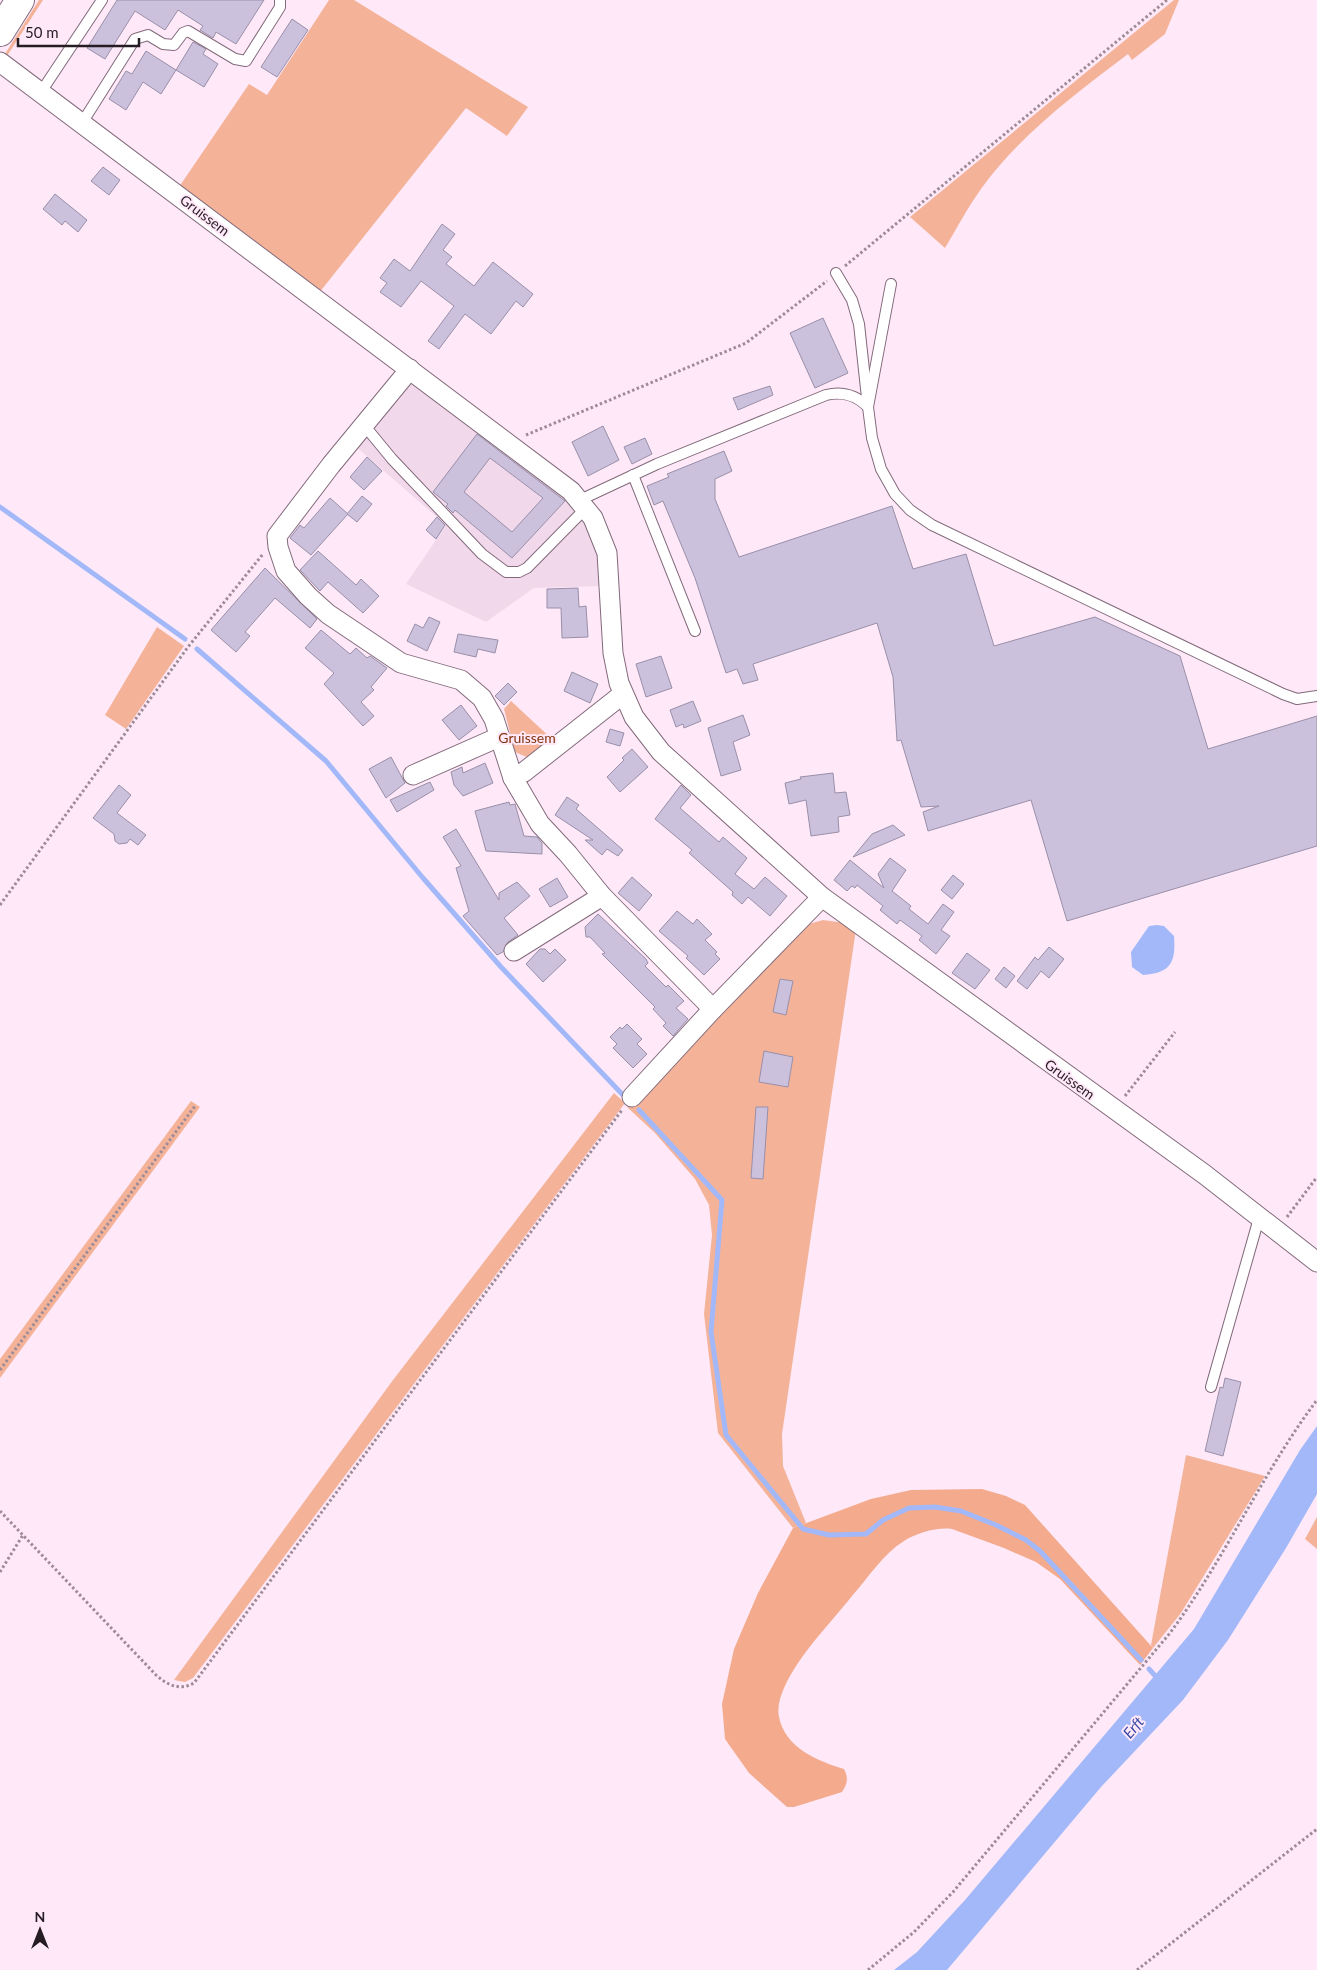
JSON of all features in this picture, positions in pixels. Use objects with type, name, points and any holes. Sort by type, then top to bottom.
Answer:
[{"type":"main road","points":[[0,32],[20,0]]},
{"type":"street","name":"Gruissem","points":[[0,62],[561,483],[583,504],[599,531],[607,553],[614,662],[623,694],[638,724],[661,752],[822,897],[1114,1111],[1204,1174],[1317,1262]]},
{"type":"street","points":[[410,369],[277,536],[278,547],[286,571],[314,602],[349,630],[390,656],[414,668],[461,680],[473,688],[489,707],[513,778],[540,824],[568,854],[602,896],[713,1009]]},
{"type":"street","points":[[513,778],[524,772],[623,694]]},
{"type":"street","points":[[413,775],[500,737]]},
{"type":"street","points":[[514,951],[602,896]]},
{"type":"street","points":[[632,1097],[713,1009],[822,897]]},
{"type":"lane","points":[[41,92],[102,0]]},
{"type":"lane","points":[[82,123],[135,39],[141,35],[148,35],[163,44],[174,45],[188,31],[236,59],[246,61],[280,6],[280,0]]},
{"type":"lane","points":[[836,273],[852,300],[860,324],[873,445],[881,469],[899,500],[915,515],[1282,694],[1297,699],[1317,696]]},
{"type":"lane","points":[[868,407],[891,284]]},
{"type":"lane","points":[[364,425],[392,459],[482,554],[506,572],[519,572],[527,568],[583,504],[633,475],[826,395],[838,393],[850,395],[868,407]]},
{"type":"lane","points":[[633,475],[695,631]]},
{"type":"lane","points":[[1211,1386],[1259,1218]]},
{"type":"path","points":[[510,444],[522,437],[746,343],[836,273],[1167,0]]},
{"type":"path","points":[[0,905],[188,647],[277,536]]},
{"type":"path","points":[[1114,1111],[1175,1032]]},
{"type":"path","points":[[0,1511],[160,1678],[175,1686],[186,1687],[194,1683],[632,1097]]},
{"type":"path","points":[[0,1370],[195,1106]]},
{"type":"path","points":[[1295,1207],[1317,1177]]},
{"type":"path","points":[[868,1970],[908,1937],[953,1892],[1170,1633],[1195,1597],[1296,1429],[1317,1400]]},
{"type":"path","points":[[0,1572],[23,1535]]},
{"type":"path","points":[[1137,1970],[1317,1829]]},
{"type":"shaded area","points":[[415,380],[545,477],[586,519],[597,544],[603,586],[534,588],[486,622],[406,584],[446,525],[355,446]]},
{"type":"shaded area","points":[[982,1489],[1006,1496],[1025,1505],[1153,1648],[1140,1665],[1060,1579],[1036,1562],[952,1529],[927,1531],[915,1535],[896,1546],[876,1567],[806,1651],[784,1688],[779,1702],[778,1713],[782,1728],[788,1737],[804,1752],[844,1769],[847,1779],[842,1792],[794,1807],[787,1807],[749,1773],[725,1739],[722,1704],[734,1649],[758,1593],[793,1528],[871,1499],[911,1490]]},
{"type":"green space","points":[[39,0],[43,0],[7,56],[5,54]]},
{"type":"green space","points":[[329,0],[354,0],[528,107],[507,136],[466,108],[319,293],[179,187],[249,84],[267,95]]},
{"type":"green space","points":[[1174,0],[1179,0],[1165,34],[1132,60],[1128,54],[1068,100],[1031,133],[996,169],[981,189],[945,248],[910,217]]},
{"type":"green space","points":[[157,627],[184,646],[126,729],[105,715]]},
{"type":"green space","name":"Gruissem","points":[[511,701],[553,740],[529,758],[515,752],[504,709]]},
{"type":"green space","points":[[823,920],[845,923],[856,929],[782,1434],[783,1466],[806,1523],[793,1528],[718,1433],[704,1314],[712,1235],[709,1205],[695,1179],[655,1133],[627,1107],[809,924]]},
{"type":"green space","points":[[614,1093],[625,1103],[193,1678],[185,1682],[174,1680],[393,1380]]},
{"type":"green space","points":[[191,1101],[200,1107],[0,1378],[0,1359]]},
{"type":"green space","points":[[1186,1455],[1265,1476],[1181,1613],[1153,1648],[1151,1645]]},
{"type":"green space","points":[[1317,1517],[1317,1549],[1305,1539]]},
{"type":"water","points":[[1149,926],[1164,926],[1174,936],[1174,953],[1166,969],[1143,975],[1132,967],[1131,952]]},
{"type":"water","name":"Erft","points":[[1317,1426],[1317,1494],[1286,1548],[1228,1640],[1183,1700],[1101,1787],[947,1970],[894,1970],[917,1952],[965,1900],[1194,1629],[1300,1450]]},
{"type":"building","points":[[117,0],[264,0],[236,44],[216,32],[213,38],[200,30],[203,26],[178,10],[165,30],[135,11],[105,59],[87,48]]},
{"type":"building","points":[[292,19],[308,30],[277,77],[261,67]]},
{"type":"building","points":[[193,42],[206,49],[203,54],[218,64],[204,87],[176,70]]},
{"type":"building","points":[[146,51],[176,70],[161,94],[143,82],[126,110],[109,99],[126,71],[132,74]]},
{"type":"building","points":[[103,167],[120,180],[109,195],[91,181]]},
{"type":"building","points":[[55,194],[87,220],[78,232],[65,221],[62,225],[43,209]]},
{"type":"building","points":[[442,224],[455,234],[443,250],[452,257],[446,264],[474,286],[493,262],[533,294],[523,307],[516,301],[491,334],[465,314],[439,349],[428,341],[454,306],[421,281],[401,307],[380,292],[387,283],[380,278],[394,259],[410,271]]},
{"type":"building","points":[[823,318],[848,373],[815,388],[790,333]]},
{"type":"building","points":[[770,386],[773,395],[738,410],[733,398]]},
{"type":"building","points":[[603,426],[619,460],[588,476],[572,442]]},
{"type":"building","points":[[477,434],[565,501],[512,558],[455,510],[453,513],[446,506],[448,504],[433,492]],"holes":[[[490,458],[543,498],[512,532],[464,492]]]},
{"type":"building","points":[[645,438],[652,454],[632,464],[624,447]]},
{"type":"building","points":[[724,451],[732,471],[715,479],[715,499],[739,557],[892,506],[913,569],[966,554],[994,646],[1095,617],[1180,656],[1208,749],[1317,716],[1317,846],[1067,921],[1031,800],[928,831],[923,812],[939,806],[921,807],[901,740],[897,741],[893,677],[877,623],[753,664],[758,680],[743,684],[737,669],[726,673],[695,578],[663,501],[654,505],[647,486],[669,477],[667,474]]},
{"type":"building","points":[[367,457],[382,471],[364,490],[350,477]]},
{"type":"building","points":[[362,496],[372,504],[357,522],[347,514]]},
{"type":"building","points":[[330,498],[348,514],[311,555],[290,538],[300,525],[304,528]]},
{"type":"building","points":[[437,517],[445,525],[436,539],[426,530]]},
{"type":"building","points":[[318,551],[356,585],[361,579],[379,596],[363,613],[328,582],[320,591],[300,570]]},
{"type":"building","points":[[265,568],[317,619],[310,628],[275,598],[245,632],[250,636],[236,652],[211,630]]},
{"type":"building","points":[[578,588],[579,607],[586,606],[588,637],[562,638],[561,608],[547,608],[547,589]]},
{"type":"building","points":[[429,617],[440,622],[427,651],[407,641],[415,624],[423,628]]},
{"type":"building","points":[[321,630],[350,654],[356,648],[367,658],[370,656],[387,668],[371,687],[374,690],[361,702],[374,716],[363,726],[324,684],[334,673],[305,648]]},
{"type":"building","points":[[458,634],[498,640],[495,653],[478,649],[476,657],[454,652]]},
{"type":"building","points":[[661,656],[672,688],[646,697],[636,664]]},
{"type":"building","points":[[572,672],[598,684],[590,703],[564,691]]},
{"type":"building","points":[[508,683],[517,692],[504,705],[495,696]]},
{"type":"building","points":[[693,701],[701,721],[684,728],[683,724],[676,727],[670,710]]},
{"type":"building","points":[[461,705],[477,726],[459,740],[442,720]]},
{"type":"building","points":[[743,715],[750,735],[733,742],[741,770],[721,776],[708,728]]},
{"type":"building","points":[[610,729],[624,733],[620,746],[606,742]]},
{"type":"building","points":[[632,749],[648,767],[620,792],[607,777]]},
{"type":"building","points":[[391,757],[405,783],[386,798],[369,769]]},
{"type":"building","points":[[485,763],[493,783],[463,796],[454,785],[451,772],[462,767],[463,773]]},
{"type":"building","points":[[833,773],[835,793],[846,792],[850,815],[838,817],[839,832],[811,836],[806,800],[789,804],[785,783],[801,779],[800,777]]},
{"type":"building","points":[[430,782],[434,790],[397,812],[390,800]]},
{"type":"building","points":[[119,785],[131,795],[117,813],[146,835],[138,845],[130,839],[127,843],[119,844],[115,841],[114,834],[93,818]]},
{"type":"building","points":[[681,785],[691,795],[680,808],[719,842],[723,837],[747,858],[735,874],[754,889],[765,877],[787,896],[770,916],[748,897],[742,904],[732,895],[733,892],[689,853],[692,850],[655,819]]},
{"type":"building","points":[[567,797],[579,805],[576,809],[623,850],[618,856],[607,849],[602,855],[585,840],[593,840],[555,815]]},
{"type":"building","points":[[509,802],[510,805],[515,804],[524,836],[537,837],[542,843],[542,854],[486,851],[475,811]]},
{"type":"building","points":[[893,825],[905,835],[853,857],[872,834]]},
{"type":"building","points":[[456,829],[499,900],[499,893],[517,882],[530,896],[504,918],[518,935],[508,942],[503,952],[497,955],[463,916],[469,911],[456,868],[461,866],[443,837]]},
{"type":"building","points":[[890,858],[906,870],[892,891],[911,906],[909,909],[928,924],[943,904],[954,912],[941,930],[950,936],[936,954],[919,940],[922,936],[900,920],[897,924],[880,910],[883,906],[857,885],[855,888],[852,886],[847,891],[834,880],[850,860],[884,888],[878,874]]},
{"type":"building","points":[[953,875],[964,884],[952,899],[941,890]]},
{"type":"building","points":[[632,877],[652,895],[639,911],[618,893]]},
{"type":"building","points":[[557,878],[568,897],[550,907],[539,889]]},
{"type":"building","points":[[677,911],[693,924],[697,919],[712,934],[705,940],[717,952],[715,954],[720,959],[704,975],[686,958],[688,956],[659,931]]},
{"type":"building","points":[[598,914],[646,959],[648,963],[645,966],[666,987],[668,985],[684,1001],[676,1008],[688,1019],[673,1036],[663,1026],[666,1023],[653,1009],[655,1007],[602,954],[605,953],[590,937],[586,937],[585,927]]},
{"type":"building","points":[[1049,947],[1064,959],[1049,978],[1041,971],[1027,989],[1017,981],[1035,957],[1038,960]]},
{"type":"building","points":[[540,949],[545,949],[550,954],[555,949],[566,960],[543,982],[526,964]]},
{"type":"building","points":[[967,953],[990,970],[975,989],[952,973]]},
{"type":"building","points":[[1004,967],[1015,976],[1006,988],[995,979]]},
{"type":"building","points":[[780,979],[793,981],[786,1015],[773,1012]]},
{"type":"building","points":[[627,1024],[642,1039],[637,1044],[647,1054],[633,1068],[613,1048],[617,1044],[610,1037],[620,1027],[622,1029]]},
{"type":"building","points":[[764,1051],[793,1057],[788,1087],[759,1082]]},
{"type":"building","points":[[756,1107],[768,1107],[763,1179],[751,1178]]},
{"type":"building","points":[[1225,1378],[1241,1382],[1223,1456],[1205,1451],[1220,1387],[1223,1388]]},
{"type":"waterway","points":[[0,507],[185,639]]},
{"type":"waterway","points":[[197,649],[326,761],[423,878],[501,967],[622,1094]]},
{"type":"waterway","points":[[639,1110],[722,1200],[711,1332],[726,1435],[803,1529],[829,1535],[866,1534],[883,1520],[909,1508],[935,1507],[961,1511],[1026,1540],[1040,1551],[1141,1660]]},
{"type":"waterway","points":[[1149,1669],[1159,1680]]}]
